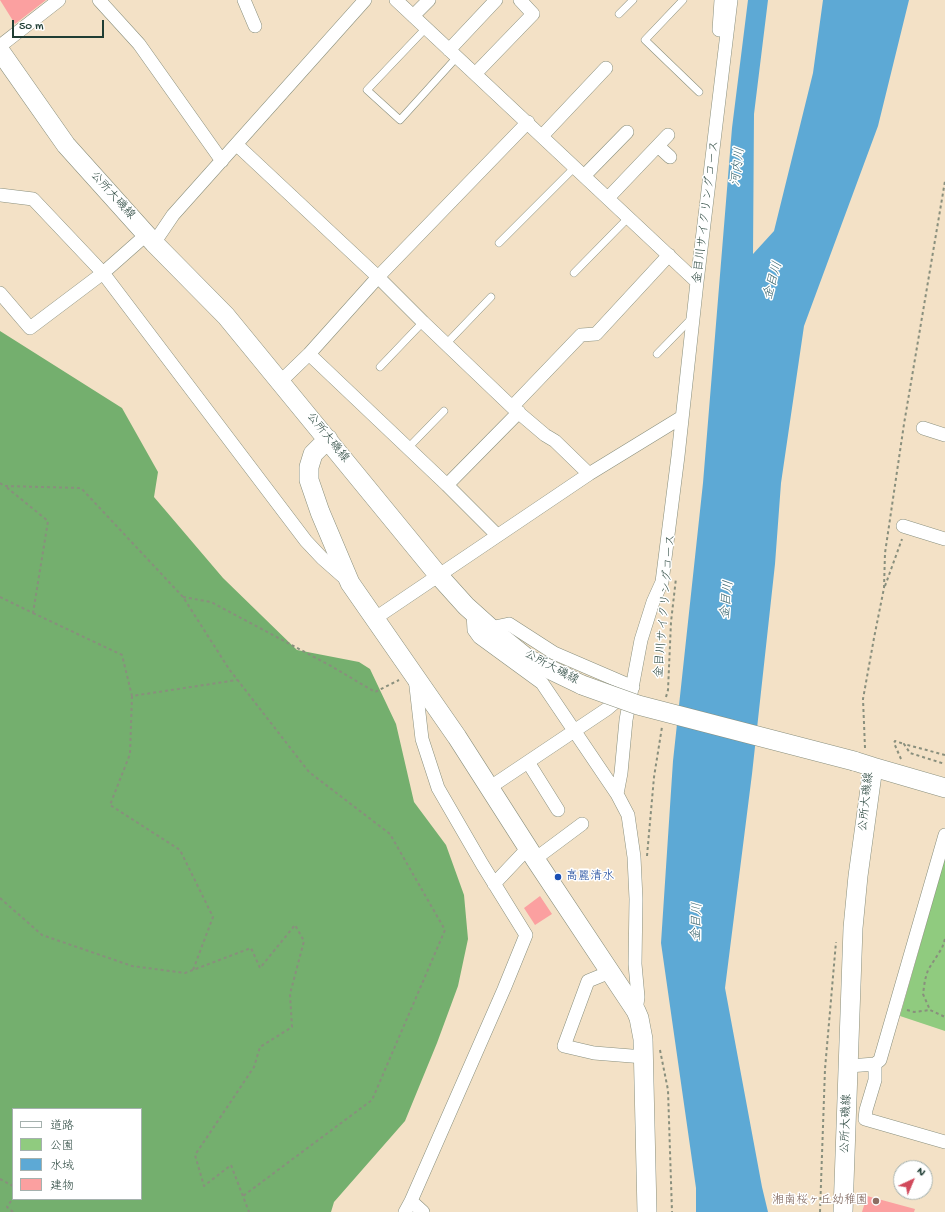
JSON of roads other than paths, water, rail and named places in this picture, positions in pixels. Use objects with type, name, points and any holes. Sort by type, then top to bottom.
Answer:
[{"type":"main road","name":"公所大磯線","points":[[0,51],[66,145],[150,239],[226,316],[439,576],[473,613],[490,628],[528,659],[582,685],[638,705],[864,760],[858,876],[853,928],[843,1212]]},
{"type":"main road","points":[[328,439],[313,454],[309,467],[309,480],[320,512],[350,583],[457,737],[532,854],[636,1011],[643,1032],[647,1212]]},
{"type":"main road","points":[[864,760],[938,786]]},
{"type":"street","points":[[0,46],[59,0]]},
{"type":"street","points":[[99,0],[139,44],[222,161]]},
{"type":"street","points":[[244,0],[255,26]]},
{"type":"street","points":[[0,293],[30,328],[103,272],[150,239],[237,145],[365,0]]},
{"type":"street","points":[[396,0],[528,122],[697,282]]},
{"type":"street","points":[[413,16],[429,0]]},
{"type":"street","points":[[453,53],[496,0]]},
{"type":"street","points":[[475,74],[533,14],[520,0]]},
{"type":"street","points":[[617,794],[621,772],[626,720],[641,640],[653,602],[662,582],[731,0]]},
{"type":"street","points":[[718,3],[718,44],[724,57]]},
{"type":"street","points":[[542,136],[606,68]]},
{"type":"street","points":[[280,382],[309,354],[378,278],[528,122]]},
{"type":"street","points":[[580,171],[627,132]]},
{"type":"street","points":[[608,198],[668,135]]},
{"type":"street","points":[[237,145],[446,344],[545,435],[555,441],[589,474]]},
{"type":"street","points":[[658,146],[670,157]]},
{"type":"street","points":[[0,195],[32,199],[103,272],[306,541],[322,558],[350,583]]},
{"type":"street","points":[[447,485],[581,335],[596,334],[669,255]]},
{"type":"street","points":[[309,354],[447,485],[497,535]]},
{"type":"street","points":[[374,619],[589,474],[682,417]]},
{"type":"street","points":[[923,428],[945,435]]},
{"type":"street","points":[[905,526],[945,539]]},
{"type":"street","points":[[473,613],[474,630],[479,637],[542,683],[617,794],[628,815],[634,857],[636,899],[635,946],[638,997],[636,1011]]},
{"type":"street","points":[[490,628],[508,624],[554,652],[633,687]]},
{"type":"street","points":[[414,676],[422,739],[438,788],[494,884],[526,935],[504,989],[408,1206],[423,1212]]},
{"type":"street","points":[[490,788],[607,709],[633,687]]},
{"type":"street","points":[[528,762],[558,810]]},
{"type":"street","points":[[494,884],[532,854],[582,824]]},
{"type":"street","points":[[849,1066],[875,1064],[880,1060],[894,1007],[945,835]]},
{"type":"street","points":[[610,972],[588,981],[564,1046],[594,1053],[644,1057]]},
{"type":"street","points":[[875,1064],[875,1080],[866,1110],[865,1119],[945,1142]]},
{"type":"lane","points":[[619,14],[633,0]]},
{"type":"lane","points":[[683,0],[645,40],[699,92]]},
{"type":"lane","points":[[426,28],[367,90],[400,120],[453,53]]},
{"type":"lane","points":[[499,243],[580,171]]},
{"type":"lane","points":[[574,273],[629,217]]},
{"type":"lane","points":[[446,344],[492,297]]},
{"type":"lane","points":[[657,354],[694,316]]},
{"type":"lane","points":[[380,367],[423,322]]},
{"type":"lane","points":[[408,448],[444,411]]},
{"type":"water","points":[[748,0],[768,0],[754,114],[753,254],[774,231],[813,73],[823,0],[909,0],[878,126],[804,326],[781,483],[775,564],[752,774],[725,988],[768,1212],[696,1212],[696,1188],[661,943],[673,761],[703,483],[732,128]]},
{"type":"place","name":"高麗清水","points":[[558,877]]},
{"type":"place","name":"湘南桜ヶ丘幼稚園","points":[[876,1201]]},
{"type":"water label","name":"河内川","points":[[739,167]]},
{"type":"water label","name":"金目川","points":[[774,281]]},
{"type":"water label","name":"金目川","points":[[728,600]]},
{"type":"water label","name":"金目川","points":[[698,922]]}]
